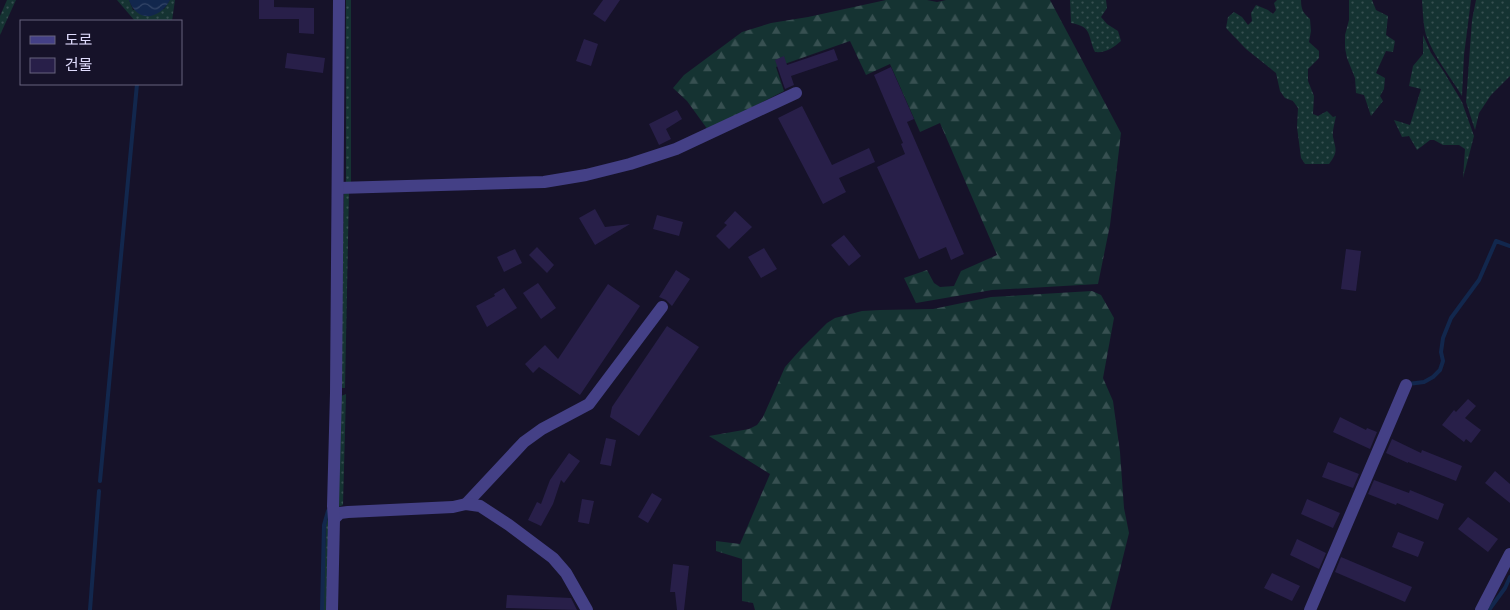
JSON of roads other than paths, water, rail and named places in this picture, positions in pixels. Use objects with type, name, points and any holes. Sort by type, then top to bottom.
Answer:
[{"type":"street","points":[[332,610],[334,519],[332,506],[336,393],[339,0]]},
{"type":"street","points":[[338,188],[544,182],[586,175],[630,164],[676,149],[796,93]]},
{"type":"street","points":[[466,504],[524,442],[542,429],[589,404],[662,308]]},
{"type":"street","points":[[1310,610],[1406,384]]},
{"type":"street","points":[[334,519],[340,513],[348,512],[452,507],[466,504],[480,506],[553,558],[566,573],[587,610]]},
{"type":"street","points":[[1481,610],[1510,554]]},
{"type":"water","points":[[129,0],[170,0],[160,12],[148,16],[137,13]]},
{"type":"waterway","points":[[100,481],[137,85]]},
{"type":"waterway","points":[[1408,384],[1424,382],[1440,370],[1443,361],[1441,352],[1443,338],[1451,318],[1479,280],[1496,241],[1510,246]]},
{"type":"waterway","points":[[90,610],[99,491]]},
{"type":"waterway","points":[[322,610],[324,525],[328,511]]},
{"type":"waterway","points":[[1489,610],[1505,588],[1510,577]]}]
